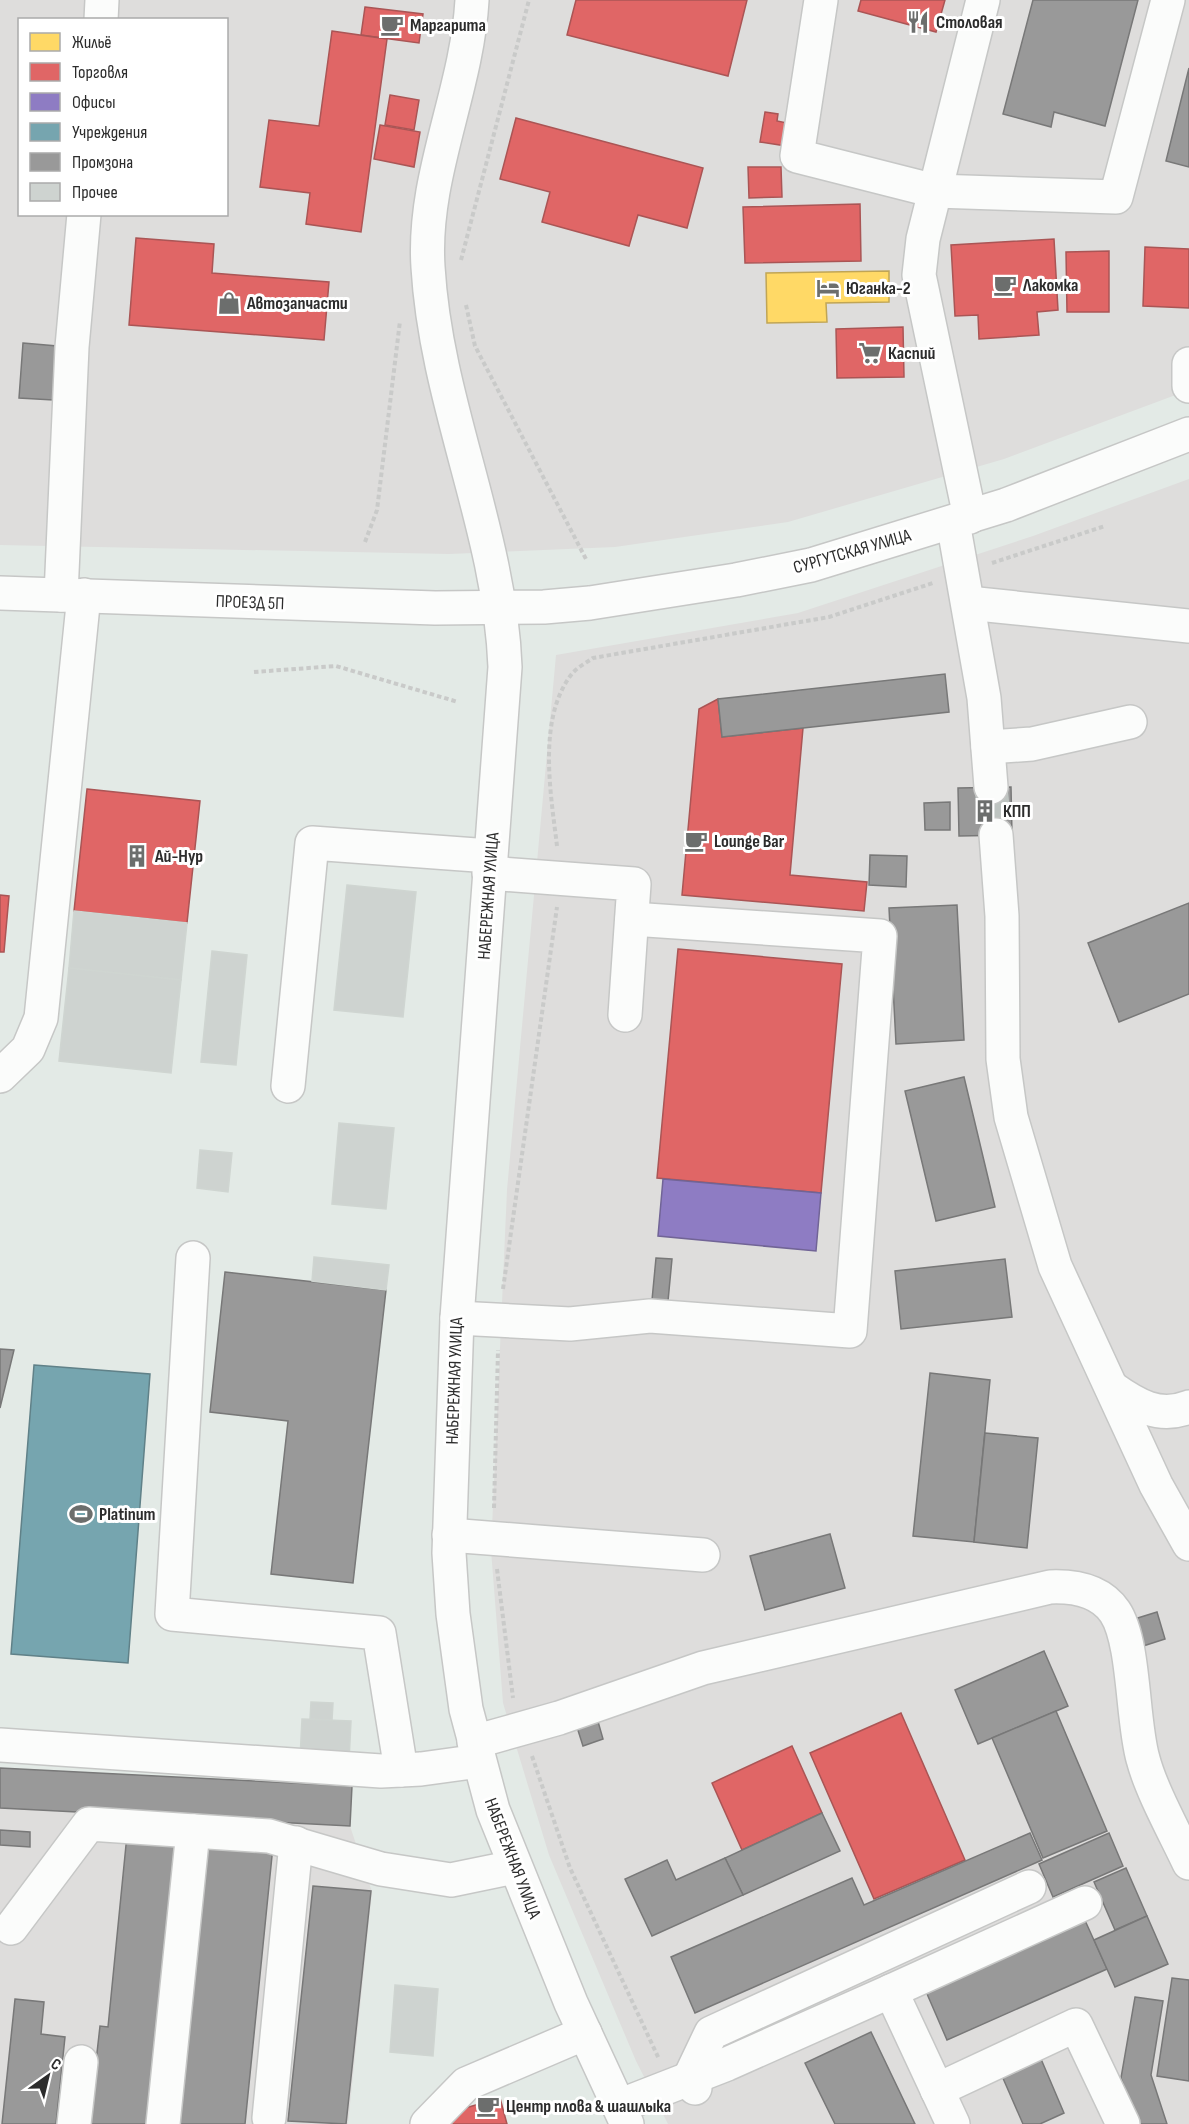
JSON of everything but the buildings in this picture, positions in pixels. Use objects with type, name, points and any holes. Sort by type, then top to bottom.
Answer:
[{"type":"street","points":[[101,18],[102,0]]},
{"type":"street","name":"НАБЕРЕЖНАЯ УЛИЦА","points":[[472,0],[456,94],[432,193],[427,235],[428,266],[431,301],[450,399],[500,607],[505,667],[457,1318],[449,1535],[459,1666],[476,1751],[514,1867],[623,2115]]},
{"type":"street","points":[[821,0],[796,156],[935,191],[1116,197],[1168,0]]},
{"type":"street","points":[[983,0],[923,239],[919,275],[962,519],[965,588],[984,698],[992,787]]},
{"type":"street","points":[[0,1076],[28,1049],[41,1018],[73,595],[72,347],[84,216]]},
{"type":"street","points":[[1189,364],[1189,386]]},
{"type":"street","name":"СУРГУТСКАЯ УЛИЦА","points":[[500,607],[590,603],[736,580],[811,565],[962,519],[1103,469],[1189,434]]},
{"type":"street","points":[[965,588],[1189,626]]},
{"type":"street","name":"ПРОЕЗД 5П","points":[[0,593],[362,606],[500,607]]},
{"type":"street","points":[[988,747],[1032,744],[1130,722]]},
{"type":"street","points":[[996,835],[1002,916],[1003,1059],[1011,1117],[1055,1266],[1156,1485],[1189,1544]]},
{"type":"street","points":[[288,1086],[312,843],[490,865],[562,878],[634,884],[625,1015]]},
{"type":"street","points":[[457,1318],[570,1324],[596,1309],[650,1316],[850,1331],[880,936],[632,919]]},
{"type":"street","points":[[193,1258],[172,1614],[379,1634],[401,1770]]},
{"type":"street","points":[[1112,1388],[1136,1405],[1158,1412],[1178,1412],[1189,1407]]},
{"type":"street","points":[[449,1535],[703,1555]]},
{"type":"street","points":[[0,1745],[350,1769],[401,1770],[476,1751],[523,1728],[703,1668],[1050,1587],[1067,1587],[1087,1590],[1115,1612],[1124,1635],[1143,1760],[1180,1820],[1189,1863]]},
{"type":"street","points":[[11,1928],[88,1824],[269,1836],[381,1869],[451,1880],[514,1867]]},
{"type":"street","points":[[163,2124],[193,1831]]},
{"type":"street","points":[[269,2118],[296,1843]]},
{"type":"street","points":[[685,2084],[711,2033],[1029,1887]]},
{"type":"street","points":[[623,2115],[685,2084],[766,2051],[891,1991],[1085,1903]]},
{"type":"street","points":[[891,1991],[953,2124]]},
{"type":"street","points":[[938,2090],[1076,2025],[1123,2124]]},
{"type":"street","points":[[427,2124],[466,2084],[585,2033]]},
{"type":"street","points":[[74,2124],[81,2062]]},
{"type":"path","points":[[458,271],[529,0]]},
{"type":"path","points":[[465,304],[475,346],[587,561]]},
{"type":"path","points":[[365,542],[377,510],[401,319]]},
{"type":"path","points":[[685,2084],[570,1868],[510,1689],[494,1539],[498,1320],[562,878],[549,767],[551,729],[560,696],[571,674],[592,658],[829,617],[965,588],[1105,526]]},
{"type":"path","points":[[254,672],[336,666],[458,702]]},
{"type":"shaded area","points":[[0,0],[1189,0],[1189,390],[1004,459],[788,522],[615,547],[449,554],[0,545]]},
{"type":"shaded area","points":[[1189,479],[1189,2124],[668,2124],[636,2061],[549,1855],[503,1703],[491,1550],[507,1190],[556,655],[798,613],[1033,536]]},
{"type":"shaded area","points":[[0,1768],[350,1826],[372,1892],[348,2124],[0,2124]]},
{"type":"tunnel","points":[[991,787],[996,835]]},
{"type":"place","name":"Столовая","points":[[918,22]]},
{"type":"place","name":"Маргарита","points":[[392,25]]},
{"type":"place","name":"Лакомка","points":[[1005,285]]},
{"type":"place","name":"Юганка-2","points":[[828,288]]},
{"type":"place","name":"Автозапчасти","points":[[229,303]]},
{"type":"place","name":"Каспий","points":[[870,353]]},
{"type":"place","name":"КПП","points":[[985,811]]},
{"type":"place","name":"Lounge Bar","points":[[696,841]]},
{"type":"place","name":"Ай-Нур","points":[[137,856]]},
{"type":"place","name":"Platinum","points":[[81,1514]]},
{"type":"place","name":"Центр плова & шашлыка","points":[[488,2106]]}]
